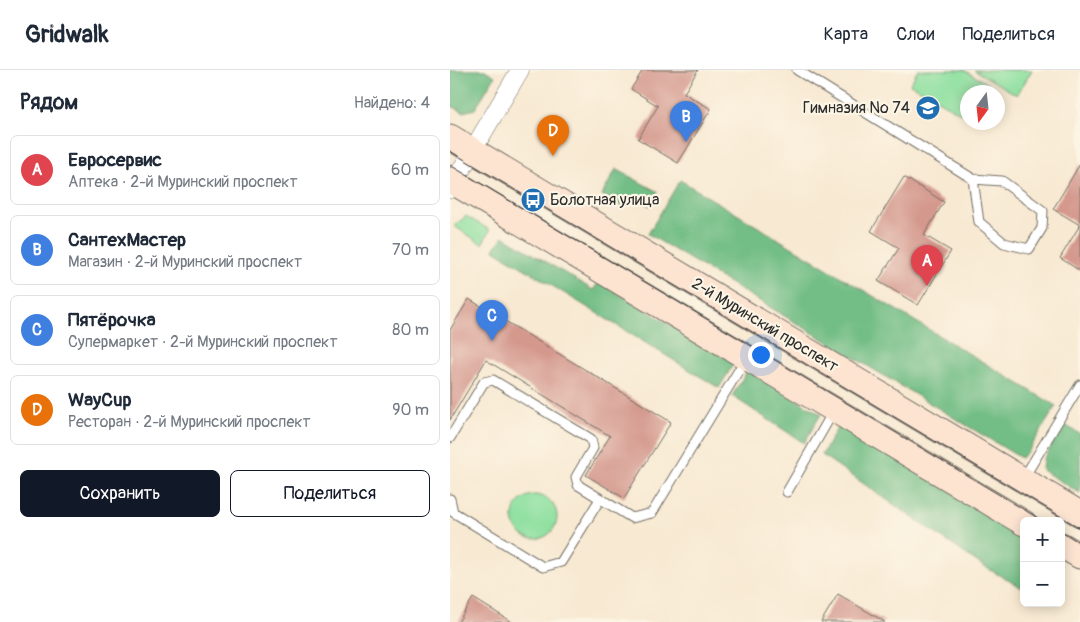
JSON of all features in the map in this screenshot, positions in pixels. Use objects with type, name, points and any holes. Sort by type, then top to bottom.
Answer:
[{"type":"main road","name":"2-й Муринский проспект","points":[[450,137],[1080,514]]},
{"type":"main road","points":[[451,184],[747,357],[1020,521]]},
{"type":"main road","points":[[1065,547],[1080,556]]},
{"type":"street","points":[[451,184],[520,70]]},
{"type":"lane","points":[[797,70],[973,179],[1002,181],[1043,211],[1042,228],[1029,249],[1004,243],[979,222],[973,179]]},
{"type":"lane","points":[[450,438],[484,382],[494,380],[591,439],[593,448],[576,477],[578,485],[632,518],[652,513],[747,357]]},
{"type":"lane","points":[[1023,479],[1080,385]]},
{"type":"lane","points":[[787,492],[834,409]]},
{"type":"lane","points":[[450,499],[453,512],[543,567],[561,562],[600,498]]},
{"type":"green space","points":[[450,70],[485,70],[495,76],[475,109],[463,112],[450,105]]},
{"type":"green space","points":[[918,70],[964,70],[988,84],[960,85],[960,113],[910,84]]},
{"type":"green space","points":[[974,70],[1032,70],[1017,95],[1005,88],[1005,85],[1000,85]]},
{"type":"green space","points":[[616,169],[658,192],[650,206],[631,196],[624,207],[602,195]]},
{"type":"green space","points":[[680,180],[1056,406],[1029,450],[1021,458],[648,234]]},
{"type":"green space","points":[[466,216],[490,230],[482,244],[454,226]]},
{"type":"green space","points":[[503,236],[593,290],[599,282],[734,363],[719,388],[494,250]]},
{"type":"green space","points":[[747,371],[821,414],[804,443],[732,396]]},
{"type":"green space","points":[[839,425],[1020,533],[1020,587],[983,566],[822,455]]},
{"type":"green space","points":[[1065,425],[1080,434],[1080,493],[1042,470],[1043,459]]},
{"type":"green space","points":[[531,495],[539,495],[551,501],[557,517],[551,533],[539,539],[531,539],[519,533],[513,521],[513,513],[519,501]]},
{"type":"building","points":[[643,70],[698,70],[684,93],[711,109],[678,163],[638,139],[658,106],[631,89]]},
{"type":"building","points":[[1080,164],[1080,225],[1053,209]]},
{"type":"building","points":[[904,177],[944,202],[924,235],[951,251],[918,305],[878,281],[899,248],[871,231]]},
{"type":"building","points":[[1080,225],[1080,271],[1060,258]]},
{"type":"building","points":[[469,299],[671,422],[624,498],[586,475],[610,436],[486,360],[450,420],[450,330]]},
{"type":"building","points":[[838,594],[885,622],[821,622]]},
{"type":"building","points":[[473,598],[512,622],[458,622]]},
{"type":"tram line","points":[[450,151],[1080,528]]},
{"type":"tram line","points":[[450,165],[1036,517]]},
{"type":"tram line","points":[[1065,534],[1080,543]]},
{"type":"place","name":"Гимназия № 74","points":[[928,108]]},
{"type":"place","name":"СантехМастер","points":[[686,142]]},
{"type":"place","name":"WayCup","points":[[553,156]]},
{"type":"place","name":"Болотная улица","points":[[533,200]]},
{"type":"place","name":"Евросервис","points":[[927,286]]},
{"type":"place","name":"Пятёрочка","points":[[492,341]]}]
